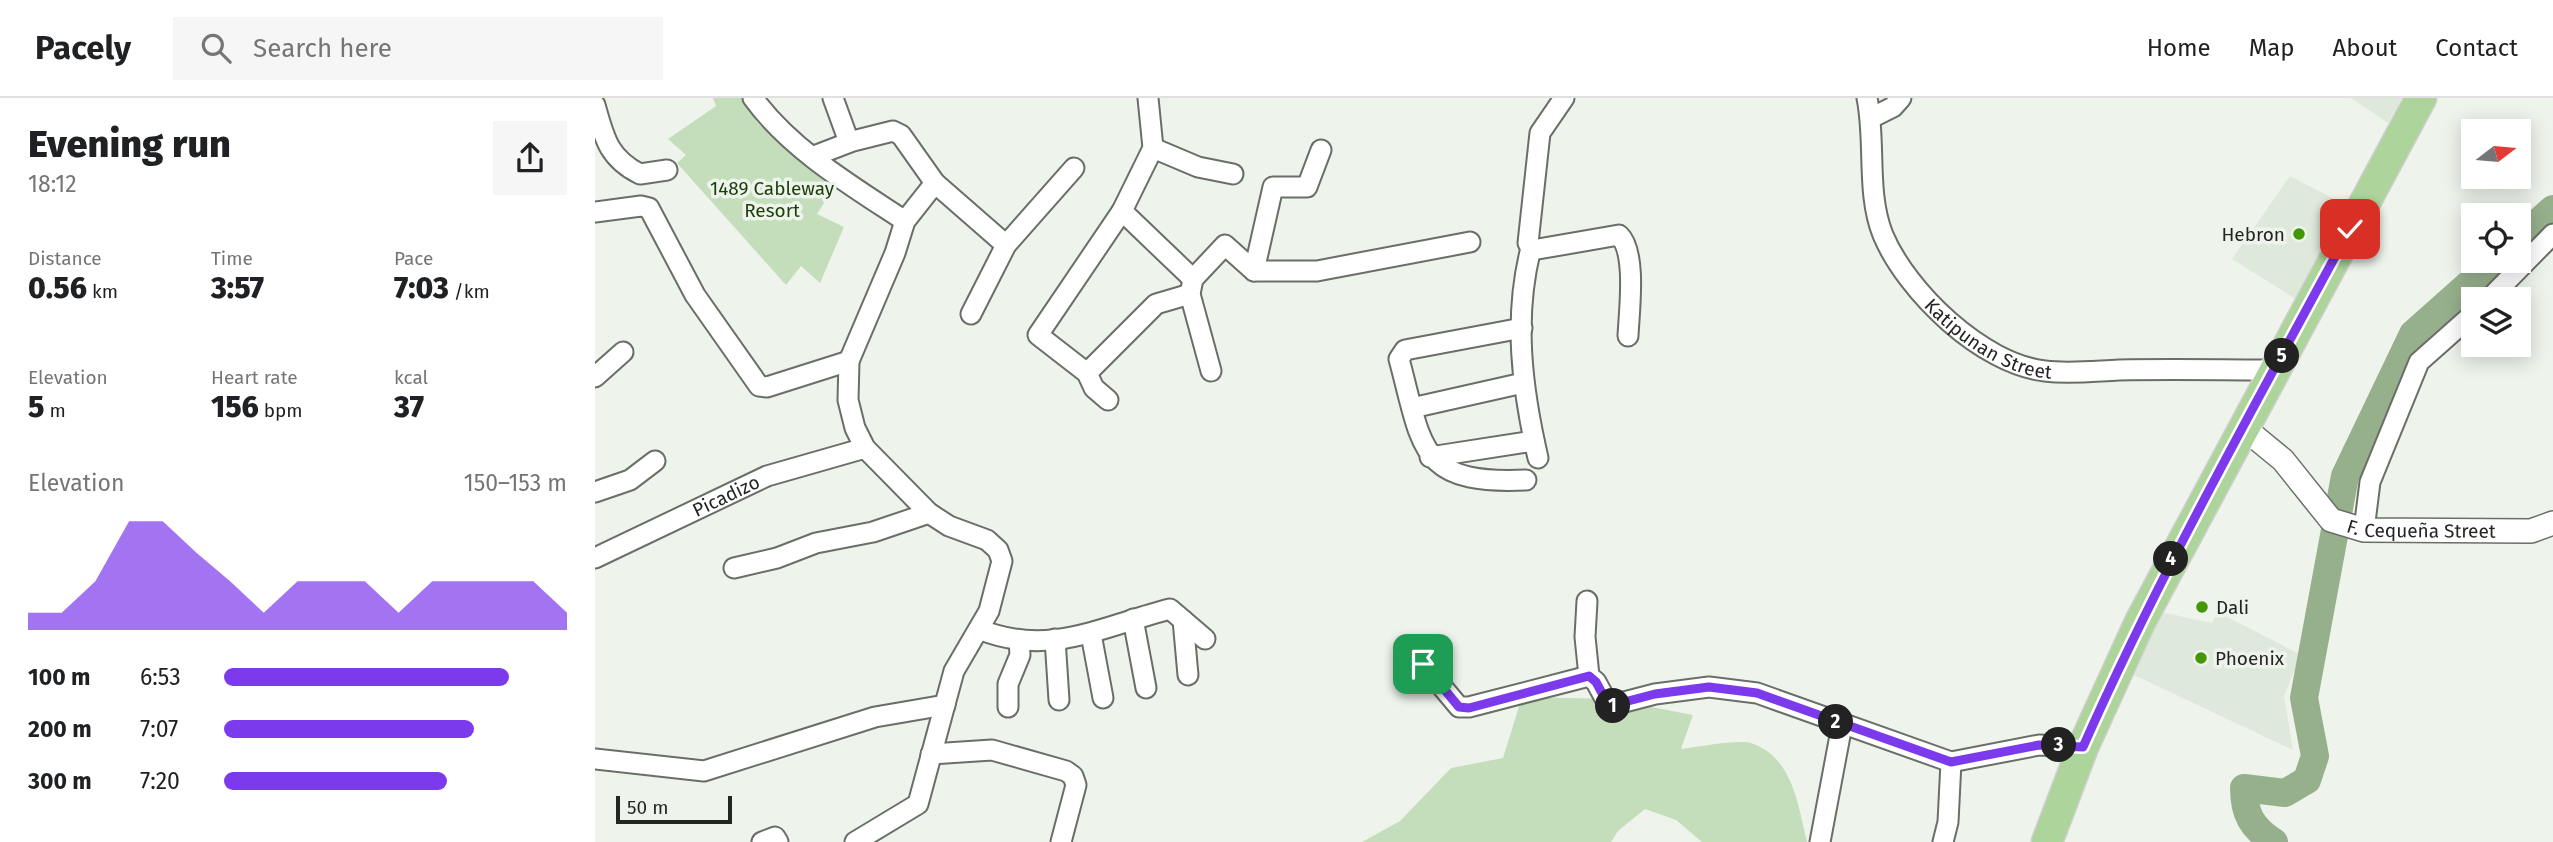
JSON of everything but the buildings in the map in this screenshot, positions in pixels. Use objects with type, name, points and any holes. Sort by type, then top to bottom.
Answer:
[{"type":"main road","points":[[2047,842],[2083,747],[2161,580],[2421,98]]},
{"type":"street","points":[[753,98],[768,118],[842,179],[905,221]]},
{"type":"street","points":[[833,98],[849,142]]},
{"type":"street","points":[[1108,400],[1094,388],[1087,373],[1038,335],[1122,211],[1153,148],[1148,98]]},
{"type":"street","points":[[1430,457],[1536,450],[1523,383],[1524,277],[1531,248],[1528,243],[1540,133],[1564,98]]},
{"type":"street","points":[[1869,108],[1893,107],[1901,98]]},
{"type":"street","points":[[595,105],[606,146],[618,161],[640,174],[667,170]]},
{"type":"street","name":"Katipunan Street","points":[[1869,108],[1875,200],[1882,233],[1901,270],[1935,311],[1981,344],[2027,368],[2044,371],[2274,370]]},
{"type":"street","points":[[814,156],[849,142],[893,131],[901,135],[935,183],[1006,245]]},
{"type":"street","points":[[1153,148],[1198,167],[1233,174]]},
{"type":"street","points":[[1254,271],[1273,187],[1307,187],[1321,150]]},
{"type":"street","points":[[971,314],[1006,245],[1074,168]]},
{"type":"street","points":[[861,840],[918,804],[954,671],[979,629],[997,589],[1002,561],[998,550],[987,540],[949,526],[929,513],[865,448],[855,428],[848,400],[849,361],[895,253],[905,221],[935,183]]},
{"type":"street","points":[[595,212],[641,206],[649,208],[695,295],[759,386],[767,387],[849,361]]},
{"type":"street","points":[[1122,211],[1191,286],[1211,371]]},
{"type":"street","points":[[2501,287],[2553,234]]},
{"type":"street","points":[[1531,248],[1619,235],[1627,250],[1629,273],[1627,336]]},
{"type":"street","points":[[1087,373],[1156,303],[1191,286],[1225,245],[1254,271],[1317,271],[1470,242]]},
{"type":"street","points":[[2347,525],[2371,482],[2419,362],[2461,325]]},
{"type":"street","points":[[1522,328],[1400,353],[1399,359],[1422,445],[1430,457],[1453,473],[1486,482],[1526,480]]},
{"type":"street","points":[[595,377],[623,352]]},
{"type":"street","points":[[1412,408],[1523,383]]},
{"type":"street","name":"F. Cequeña Street","points":[[2244,428],[2283,460],[2347,525],[2531,531],[2553,523]]},
{"type":"street","name":"Picadizo","points":[[595,558],[767,476],[865,448]]},
{"type":"street","points":[[595,492],[630,480],[655,461]]},
{"type":"street","points":[[734,568],[777,558],[816,542],[873,532],[929,513]]},
{"type":"street","points":[[1587,601],[1584,637],[1589,676],[1596,682],[1609,706],[1632,699],[1709,687],[1757,693],[1951,762],[2039,745],[2083,747]]},
{"type":"street","points":[[979,629],[1007,641],[1055,639],[1091,634],[1170,609],[1205,639]]},
{"type":"street","points":[[1133,619],[1146,688]]},
{"type":"street","points":[[1183,620],[1188,675]]},
{"type":"street","points":[[1091,634],[1103,698]]},
{"type":"street","points":[[1055,639],[1059,700]]},
{"type":"street","points":[[1008,706],[1008,684],[1020,655],[1019,640]]},
{"type":"street","points":[[1423,664],[1459,707],[1469,708],[1589,676]]},
{"type":"street","points":[[595,759],[704,771],[875,718],[945,705]]},
{"type":"street","points":[[1820,842],[1842,725]]},
{"type":"street","points":[[931,754],[992,750],[1066,771],[1073,776],[1076,785],[1061,842]]},
{"type":"street","points":[[1943,842],[1948,822],[1951,762]]},
{"type":"street","points":[[762,842],[775,837],[778,842]]},
{"type":"shaded area","points":[[2351,98],[2402,98],[2388,123]]},
{"type":"shaded area","points":[[2290,176],[2346,205],[2296,299],[2232,259]]},
{"type":"shaded area","points":[[2161,612],[2212,623],[2218,612],[2301,655],[2284,696],[2293,750],[2134,675]]},
{"type":"green space","name":"1489 Cableway Resort","points":[[713,98],[743,98],[757,122],[833,189],[817,214],[844,227],[820,283],[801,266],[786,285],[677,163],[686,155],[668,139],[716,106]]},
{"type":"green space","points":[[1522,697],[1610,699],[1693,715],[1681,749],[1745,742],[1765,750],[1776,759],[1791,784],[1807,842],[1702,842],[1676,820],[1645,809],[1618,831],[1611,842],[1362,842],[1400,821],[1451,768],[1503,758]]},
{"type":"waterway","points":[[2531,228],[2553,209]]},
{"type":"waterway","points":[[2274,842],[2251,820],[2244,788],[2285,793],[2307,780],[2315,756],[2304,698],[2345,476],[2413,334],[2482,273]]},
{"type":"place","name":"Hebron","points":[[2299,234]]},
{"type":"place","name":"Dali","points":[[2202,607]]},
{"type":"place","name":"Phoenix","points":[[2201,658]]},
{"type":"route","points":[[1423,664],[1459,707],[1469,708],[1589,676],[1593,677],[1609,706],[1655,694],[1709,687],[1757,693],[1951,762],[2039,745],[2083,747],[2117,669],[2172,557],[2350,229]]}]
